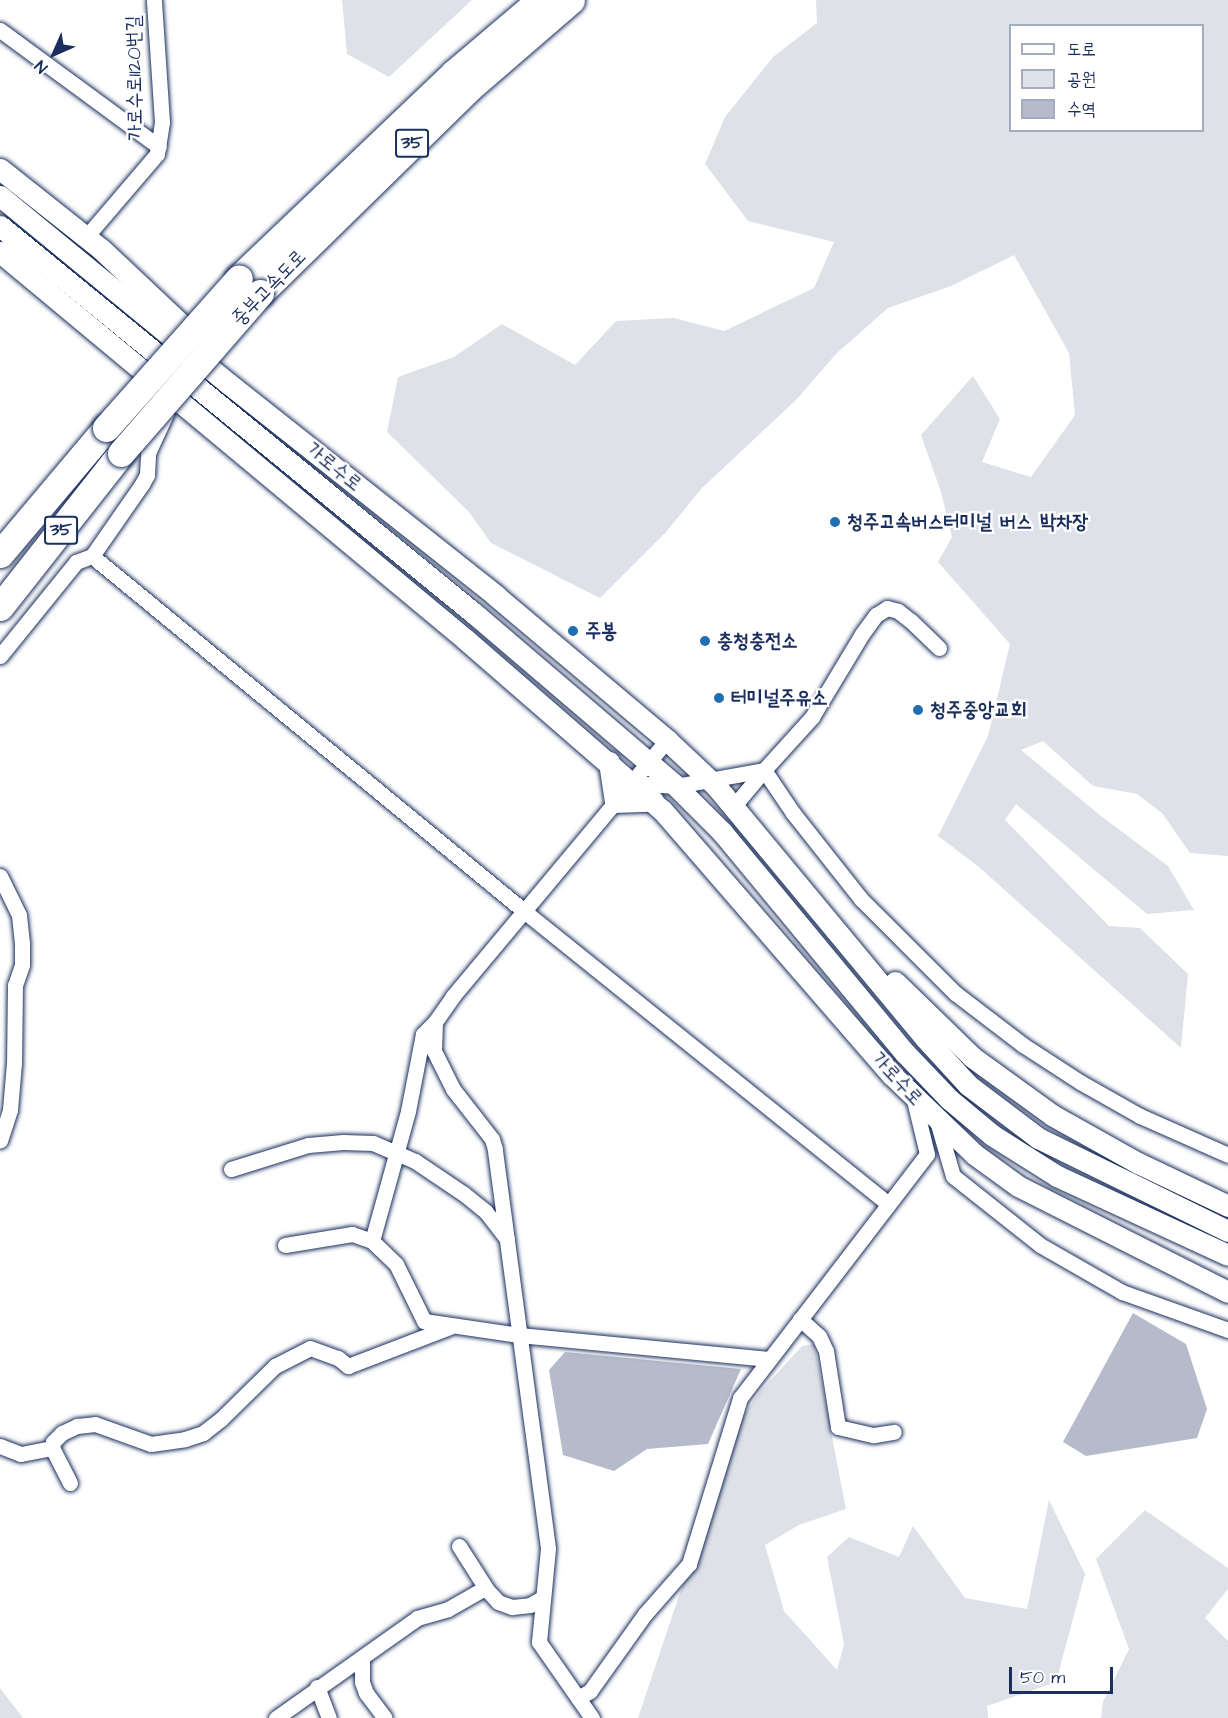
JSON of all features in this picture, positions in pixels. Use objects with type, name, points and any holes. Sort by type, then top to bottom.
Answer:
[{"type":"highway","name":"중부고속도로","points":[[0,554],[106,428],[250,286],[454,73],[540,0]]},
{"type":"highway","name":"중부고속도로","points":[[0,608],[250,286],[468,89],[571,0]]},
{"type":"main road","points":[[0,169],[86,237],[236,376],[293,435]]},
{"type":"main road","name":"가로수로","points":[[0,196],[293,435],[496,596],[667,740],[710,781],[733,807],[925,1038],[968,1085],[999,1111],[1038,1138],[1228,1231]]},
{"type":"main road","name":"가로수로","points":[[0,226],[476,615],[676,786],[722,832],[905,1053],[992,1136],[1057,1176],[1228,1255]]},
{"type":"main road","name":"가로수로","points":[[0,252],[175,396],[609,762],[652,801],[727,883],[913,1096],[974,1154],[1018,1186],[1228,1292]]},
{"type":"main road","points":[[609,762],[615,802],[652,801]]},
{"type":"main road","name":"가로수로","points":[[802,889],[846,929],[938,1026],[1013,1087],[1079,1132],[1228,1206]]},
{"type":"street","name":"가로수로1120번길","points":[[86,237],[157,154],[162,122],[154,0]]},
{"type":"street","points":[[0,30],[159,147]]},
{"type":"street","points":[[0,656],[76,562],[92,556],[142,484],[147,475],[148,453],[175,396]]},
{"type":"street","points":[[92,556],[524,911],[888,1204]]},
{"type":"street","points":[[733,807],[813,717],[862,634],[876,615],[887,608],[897,611],[939,648]]},
{"type":"street","points":[[372,1241],[408,1111],[423,1034],[667,740]]},
{"type":"street","points":[[632,783],[676,786],[764,770]]},
{"type":"street","points":[[764,770],[799,820],[861,899],[962,999],[1023,1045],[1080,1082],[1140,1116],[1228,1155]]},
{"type":"street","points":[[0,876],[19,915],[22,943],[22,965],[15,985],[14,1063],[10,1110],[0,1140]]},
{"type":"street","points":[[435,1022],[434,1052],[453,1089],[492,1139],[548,1548],[539,1642],[592,1718]]},
{"type":"street","points":[[578,1698],[590,1691],[645,1614],[689,1564],[732,1420],[741,1398],[927,1154],[913,1096]]},
{"type":"street","points":[[937,1121],[953,1176],[1040,1245],[1122,1293],[1228,1330]]},
{"type":"street","points":[[231,1168],[308,1144],[367,1143],[396,1151],[464,1194],[486,1212],[507,1239]]},
{"type":"street","points":[[285,1245],[352,1234],[372,1241],[396,1264],[424,1321],[519,1335],[769,1359]]},
{"type":"street","points":[[800,1319],[819,1336],[826,1351],[838,1427],[874,1435],[894,1432]]},
{"type":"street","points":[[70,1483],[52,1448],[52,1442],[62,1433],[77,1426],[95,1424],[152,1444],[185,1439],[203,1433],[221,1419],[275,1366],[310,1348],[338,1359],[348,1366],[453,1326]]},
{"type":"street","points":[[0,1446],[21,1454],[52,1448]]},
{"type":"street","points":[[459,1546],[485,1588],[498,1602],[512,1607],[530,1605],[542,1598]]},
{"type":"street","points":[[276,1718],[417,1618],[448,1609],[485,1588]]},
{"type":"street","points":[[362,1658],[362,1682],[366,1693],[385,1718]]},
{"type":"street","points":[[317,1687],[328,1718]]},
{"type":"green space","points":[[342,0],[472,0],[389,77],[347,54]]},
{"type":"green space","points":[[816,0],[1228,0],[1228,856],[1190,853],[1162,813],[1137,794],[1093,786],[1043,741],[1021,750],[1101,816],[1168,866],[1194,910],[1147,914],[1016,804],[1005,820],[1109,926],[1140,928],[1188,974],[1181,1048],[979,867],[938,836],[988,736],[1010,644],[938,562],[952,537],[941,492],[921,435],[973,376],[1000,419],[982,462],[1031,477],[1075,415],[1069,353],[1014,255],[951,286],[888,308],[836,354],[796,400],[702,488],[666,532],[600,598],[491,543],[469,512],[387,432],[398,377],[454,357],[502,324],[575,365],[616,321],[674,318],[724,331],[814,288],[834,242],[748,221],[705,164],[725,117],[773,57],[817,23]]},
{"type":"green space","points":[[814,1344],[846,1509],[799,1525],[765,1545],[784,1611],[837,1670],[844,1644],[827,1557],[849,1537],[899,1557],[913,1526],[965,1598],[1027,1609],[1049,1500],[1085,1574],[1056,1682],[987,1706],[988,1718],[638,1718],[694,1551],[726,1442],[759,1393],[802,1346]]},
{"type":"green space","points":[[1145,1510],[1228,1568],[1228,1589],[1205,1618],[1228,1641],[1228,1718],[1101,1718],[1103,1702],[1129,1649],[1096,1559]]},
{"type":"green space","points":[[0,1688],[23,1718],[0,1718]]},
{"type":"water","points":[[1133,1313],[1186,1344],[1207,1409],[1197,1438],[1086,1456],[1063,1442]]},
{"type":"water","points":[[565,1352],[741,1369],[708,1444],[647,1449],[614,1471],[563,1455],[549,1370]]},
{"type":"place","name":"청주고속버스터미널 버스 박차장","points":[[835,522]]},
{"type":"place","name":"주봉","points":[[573,631]]},
{"type":"place","name":"충청충전소","points":[[705,641]]},
{"type":"place","name":"터미널주유소","points":[[719,698]]},
{"type":"place","name":"청주중앙교회","points":[[918,710]]}]
